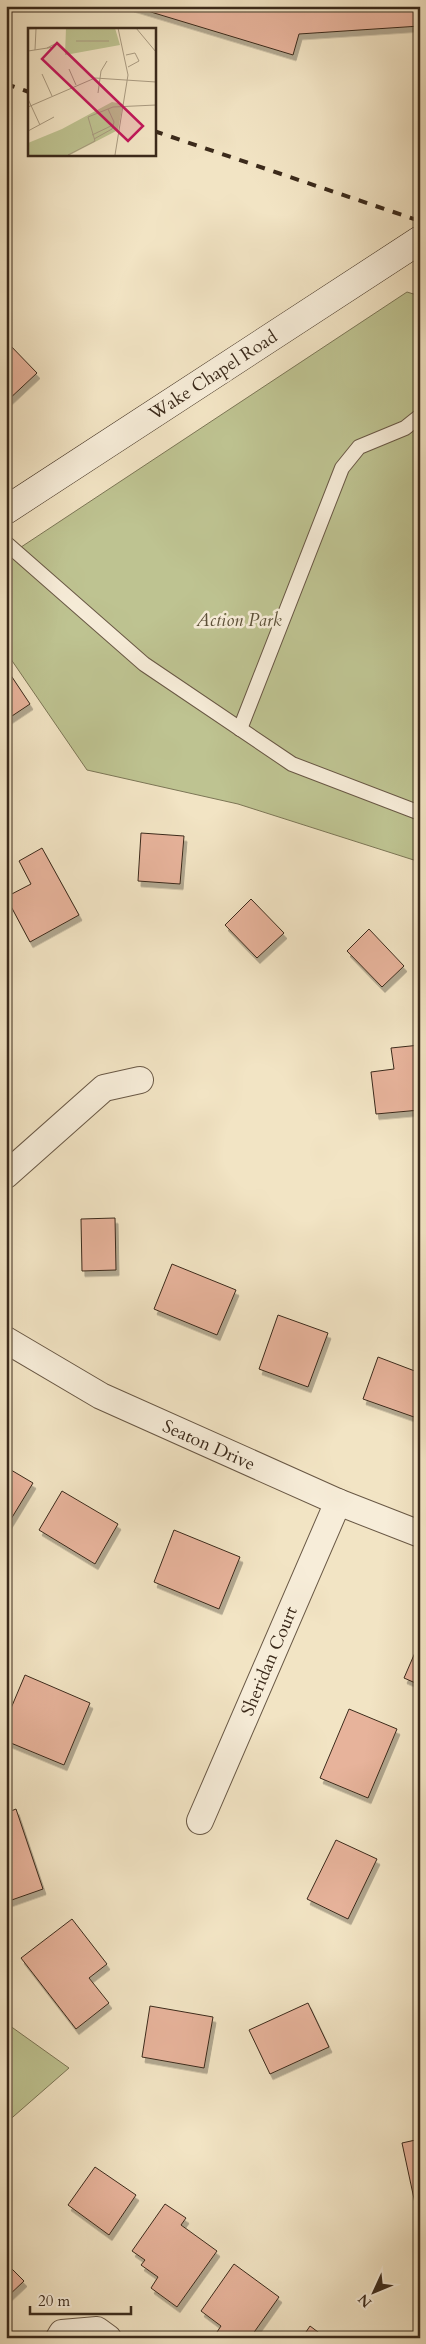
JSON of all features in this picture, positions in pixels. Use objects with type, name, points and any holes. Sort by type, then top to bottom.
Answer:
[{"type":"main road","name":"Wake Chapel Road","points":[[6,510],[420,240]]},
{"type":"street","points":[[6,1175],[104,1088],[140,1080]]},
{"type":"street","name":"Seaton Drive","points":[[6,1340],[101,1396],[338,1502],[420,1534]]},
{"type":"street","name":"Sheridan Court","points":[[200,1821],[338,1502]]},
{"type":"street","points":[[59,2338],[62,2333],[97,2330],[108,2338]]},
{"type":"lane","points":[[240,729],[342,468],[359,447],[405,428],[420,416]]},
{"type":"lane","points":[[405,428],[420,434]]},
{"type":"lane","points":[[6,543],[144,664],[292,764],[420,813]]},
{"type":"green space","name":"Action Park","points":[[407,292],[420,296],[420,862],[238,804],[87,770],[6,652],[6,557]]},
{"type":"green space","points":[[6,2023],[69,2068],[6,2123]]},
{"type":"building","points":[[131,6],[420,6],[420,26],[299,34],[293,55]]},
{"type":"building","points":[[6,341],[37,373],[6,402]]},
{"type":"building","points":[[6,668],[30,704],[6,720]]},
{"type":"building","points":[[141,833],[184,836],[180,884],[138,881]]},
{"type":"building","points":[[42,848],[79,915],[30,942],[6,897],[31,884],[19,861]]},
{"type":"building","points":[[251,899],[284,933],[257,958],[225,925]]},
{"type":"building","points":[[369,929],[404,966],[382,987],[347,951]]},
{"type":"building","points":[[420,1045],[420,1110],[376,1114],[371,1072],[394,1069],[391,1048]]},
{"type":"building","points":[[115,1218],[116,1270],[82,1271],[81,1219]]},
{"type":"building","points":[[172,1264],[236,1290],[217,1335],[154,1309]]},
{"type":"building","points":[[278,1315],[328,1333],[308,1387],[259,1369]]},
{"type":"building","points":[[378,1357],[420,1373],[420,1402],[414,1417],[363,1399]]},
{"type":"building","points":[[6,1467],[33,1483],[8,1524],[6,1523]]},
{"type":"building","points":[[62,1491],[118,1524],[95,1564],[39,1530]]},
{"type":"building","points":[[174,1530],[240,1557],[219,1609],[154,1582]]},
{"type":"building","points":[[420,1641],[420,1685],[404,1678]]},
{"type":"building","points":[[25,1675],[90,1703],[64,1765],[6,1741],[6,1720]]},
{"type":"building","points":[[349,1709],[397,1729],[368,1798],[320,1778]]},
{"type":"building","points":[[16,1809],[43,1889],[6,1902],[6,1813]]},
{"type":"building","points":[[336,1840],[377,1859],[348,1919],[307,1899]]},
{"type":"building","points":[[72,1919],[107,1964],[89,1978],[109,2003],[76,2029],[21,1958]]},
{"type":"building","points":[[308,2003],[329,2047],[270,2074],[249,2030]]},
{"type":"building","points":[[150,2006],[213,2017],[204,2068],[142,2057]]},
{"type":"building","points":[[420,2139],[420,2207],[416,2208],[402,2143]]},
{"type":"building","points":[[95,2167],[136,2195],[109,2235],[68,2205]]},
{"type":"building","points":[[165,2204],[186,2218],[181,2225],[217,2251],[177,2307],[151,2288],[158,2277],[141,2265],[145,2260],[132,2251]]},
{"type":"building","points":[[6,2263],[24,2281],[6,2298]]},
{"type":"building","points":[[234,2264],[279,2297],[250,2338],[213,2338],[221,2326],[201,2311]]},
{"type":"building","points":[[310,2326],[326,2338],[302,2338]]},
{"type":"railway","points":[[6,84],[28,92]]},
{"type":"railway","points":[[155,131],[420,221]]}]
